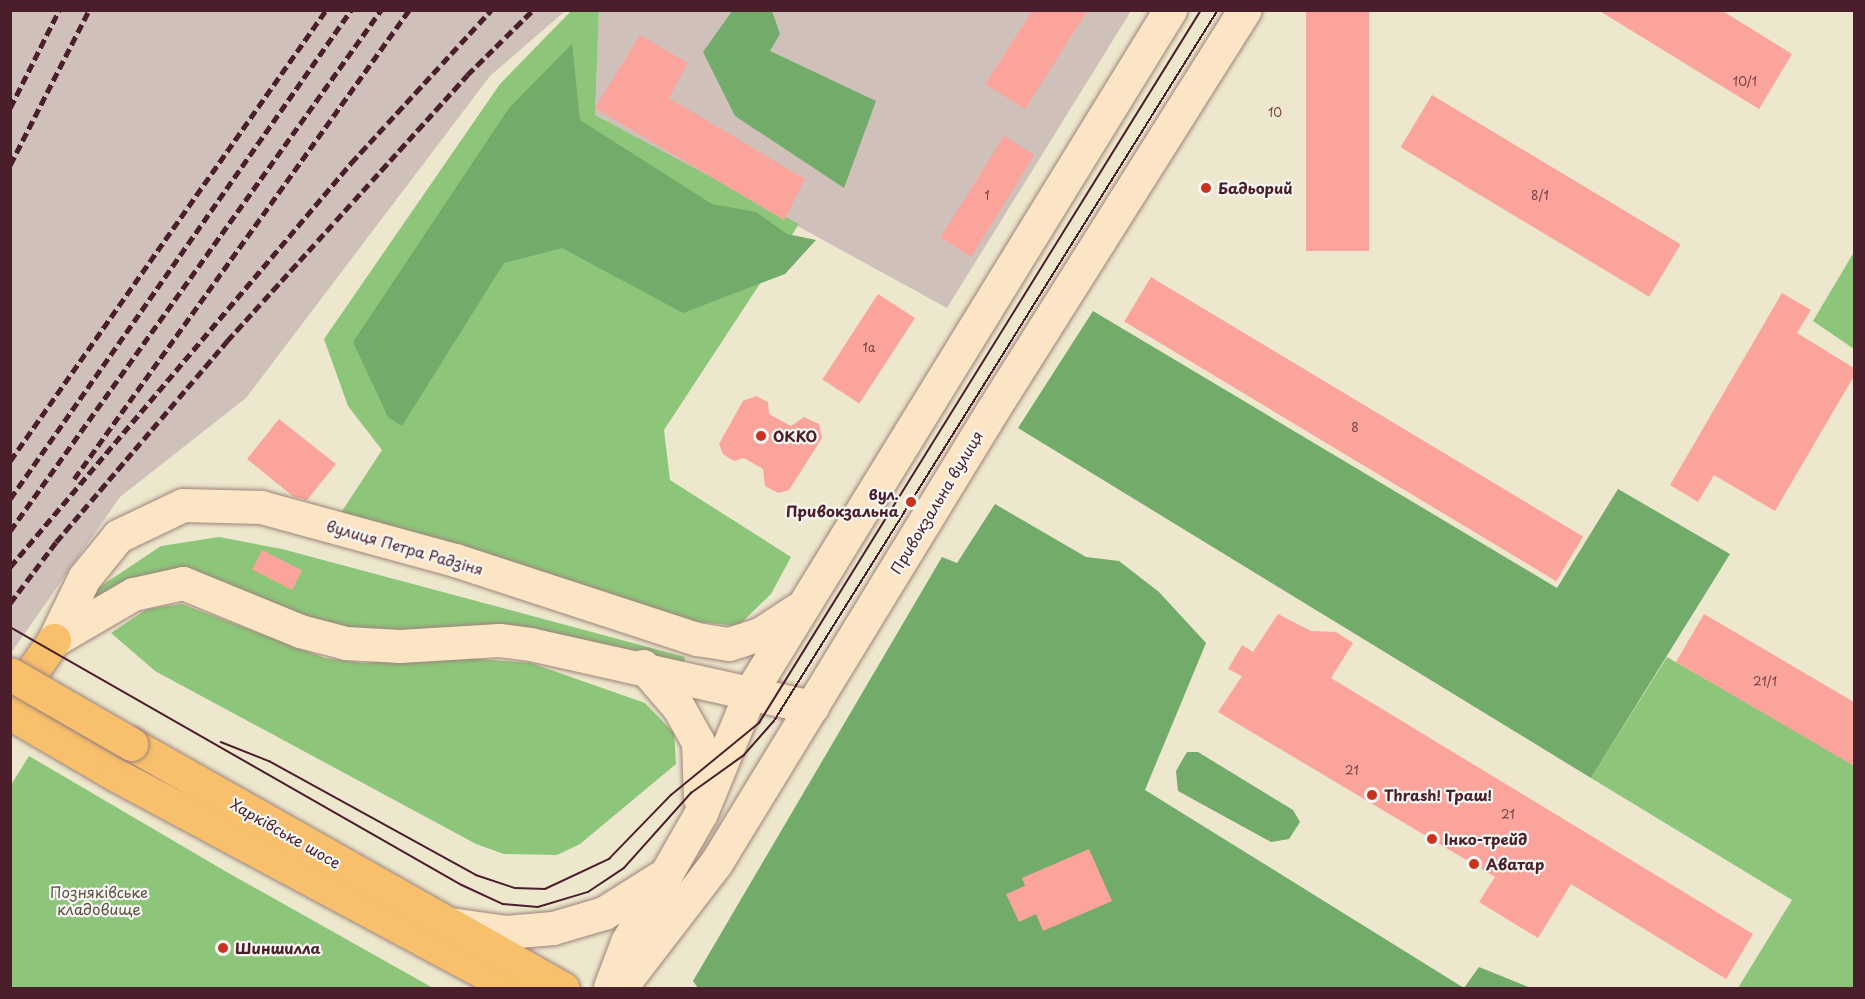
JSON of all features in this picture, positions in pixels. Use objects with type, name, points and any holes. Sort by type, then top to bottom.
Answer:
[{"type":"main road","points":[[610,988],[627,942],[701,813],[751,691],[1170,10]]},
{"type":"main road","name":"Привокзальна вулиця","points":[[620,988],[716,863],[992,411],[1245,10]]},
{"type":"main road","name":"вулиця Петра Радзіня","points":[[10,703],[54,640],[84,578],[118,536],[183,505],[261,507],[455,560],[697,639],[729,644],[760,633],[804,605]]},
{"type":"main road","name":"вулиця Петра Радзіня","points":[[54,640],[133,594],[183,584],[300,630],[346,643],[400,646],[499,640],[643,666],[812,707]]},
{"type":"main road","points":[[643,666],[679,708],[698,742],[701,813]]},
{"type":"main road","name":"Харківське шосе","points":[[10,674],[441,922],[563,988]]},
{"type":"main road","name":"Харківське шосе","points":[[10,713],[116,775],[514,988]]},
{"type":"main road","points":[[441,922],[506,932],[553,928],[604,912],[663,876]]},
{"type":"shaded area","points":[[11,10],[565,11],[490,76],[246,398],[120,497],[11,653]]},
{"type":"shaded area","points":[[599,11],[1131,11],[947,308],[595,115]]},
{"type":"green space","points":[[571,11],[599,11],[595,115],[799,224],[664,430],[670,480],[791,557],[771,594],[738,626],[690,621],[335,522],[382,450],[348,406],[324,339],[500,84]]},
{"type":"green space","points":[[732,11],[772,11],[780,34],[770,51],[876,101],[844,188],[735,116],[703,52]]},
{"type":"green space","points":[[572,44],[580,120],[712,204],[756,212],[787,234],[816,240],[785,274],[683,313],[562,248],[504,263],[402,426],[388,417],[353,342],[509,108]]},
{"type":"green space","points":[[1854,252],[1854,349],[1813,321]]},
{"type":"green space","points":[[1093,311],[1557,588],[1618,489],[1730,554],[1591,778],[1018,428]]},
{"type":"green space","points":[[995,504],[1086,557],[1119,561],[1159,592],[1206,643],[1145,790],[1464,988],[698,988],[693,981],[942,557],[957,563]]},
{"type":"green space","points":[[219,537],[282,549],[685,657],[682,670],[377,640],[249,599],[97,600],[92,592],[161,546]]},
{"type":"green space","points":[[182,604],[325,658],[362,663],[453,657],[531,663],[645,703],[674,733],[676,764],[580,844],[557,855],[504,854],[476,844],[155,671],[111,633],[147,609]]},
{"type":"green space","points":[[1667,657],[1854,764],[1854,988],[1738,988],[1792,900],[1591,778]]},
{"type":"green space","points":[[1187,752],[1198,752],[1293,810],[1300,822],[1289,839],[1271,842],[1178,791],[1176,771]]},
{"type":"green space","name":"Позняківське кладовище","points":[[29,756],[225,871],[433,988],[11,988],[11,785]]},
{"type":"green space","points":[[1479,967],[1531,988],[1464,988]]},
{"type":"building","points":[[1033,10],[1088,10],[1025,109],[985,84]]},
{"type":"building","points":[[1306,10],[1369,10],[1369,251],[1306,251]]},
{"type":"building","points":[[1598,10],[1721,10],[1792,54],[1759,109]]},
{"type":"building","points":[[640,35],[688,63],[669,98],[805,179],[784,220],[595,108]]},
{"type":"building","points":[[1432,95],[1681,244],[1649,297],[1401,147]]},
{"type":"building","points":[[1004,136],[1035,155],[971,257],[940,238]]},
{"type":"building","points":[[1151,277],[1583,537],[1556,581],[1124,322]]},
{"type":"building","points":[[1782,293],[1811,310],[1797,333],[1854,368],[1854,376],[1775,511],[1714,475],[1698,502],[1670,485]]},
{"type":"building","points":[[878,294],[915,318],[859,404],[822,380]]},
{"type":"building","points":[[756,396],[768,402],[769,414],[791,426],[804,417],[819,424],[822,438],[789,490],[778,493],[765,486],[763,469],[744,458],[734,461],[723,454],[719,444],[743,401]]},
{"type":"building","points":[[279,419],[336,464],[307,500],[294,497],[247,459]]},
{"type":"building","points":[[262,550],[302,570],[292,590],[252,570]]},
{"type":"building","points":[[1278,614],[1311,631],[1336,632],[1353,643],[1331,678],[1753,934],[1726,979],[1571,884],[1538,938],[1479,902],[1495,877],[1218,712],[1242,676],[1228,669],[1242,645],[1253,652]]},
{"type":"building","points":[[1704,614],[1854,702],[1854,766],[1676,662]]},
{"type":"building","points":[[1089,849],[1112,901],[1043,931],[1036,914],[1019,922],[1006,894],[1025,886],[1022,878]]},
{"type":"tram line","points":[[221,742],[269,761],[476,875],[515,888],[545,889],[609,859],[671,795],[759,723],[1201,10]]},
{"type":"tram line","points":[[10,627],[462,885],[503,904],[538,907],[588,892],[624,868],[691,793],[744,755],[774,721],[1218,10]]},
{"type":"railway","points":[[10,108],[59,10]]},
{"type":"railway","points":[[10,165],[89,10]]},
{"type":"railway","points":[[10,461],[326,10]]},
{"type":"railway","points":[[10,499],[351,10]]},
{"type":"railway","points":[[10,531],[381,10]]},
{"type":"railway","points":[[74,479],[409,10]]},
{"type":"railway","points":[[10,567],[351,163],[491,10]]},
{"type":"railway","points":[[10,603],[56,542],[227,341],[467,75],[533,10]]},
{"type":"place","name":"Бадьорий","points":[[1206,188]]},
{"type":"place","name":"ОККО","points":[[761,436]]},
{"type":"place","name":"вул. Привокзальна","points":[[911,502]]},
{"type":"place","name":"Thrash! Траш!","points":[[1372,795]]},
{"type":"place","name":"Інко-трейд","points":[[1432,839]]},
{"type":"place","name":"Аватар","points":[[1474,864]]},
{"type":"place","name":"Шиншилла","points":[[223,948]]}]
